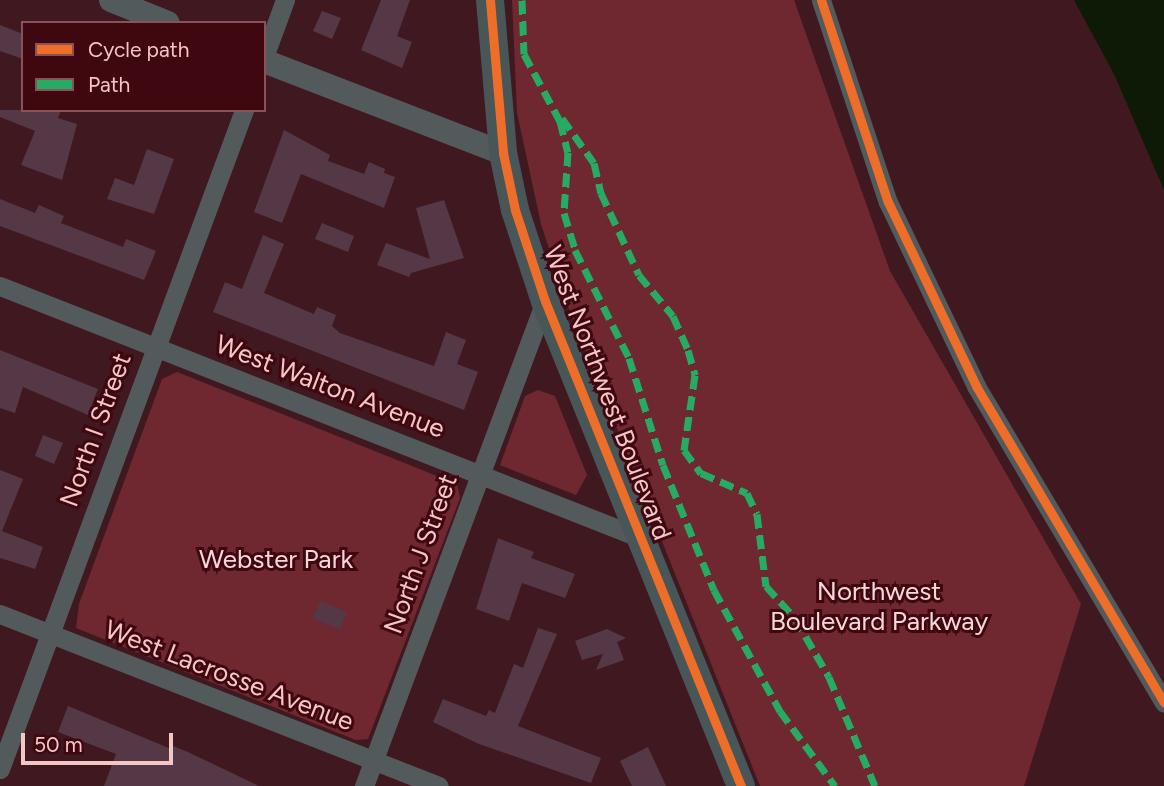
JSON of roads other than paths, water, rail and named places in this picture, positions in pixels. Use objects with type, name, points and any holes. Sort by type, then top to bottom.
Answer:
[{"type":"main road","name":"West Northwest Boulevard","points":[[490,0],[503,153],[515,211],[545,300],[741,786]]},
{"type":"street","points":[[111,0],[163,21]]},
{"type":"street","points":[[266,53],[285,0]]},
{"type":"street","points":[[821,0],[888,202],[976,386],[1164,702]]},
{"type":"street","points":[[266,60],[503,153]]},
{"type":"street","name":"North I Street","points":[[0,769],[154,346],[243,112]]},
{"type":"street","name":"West Walton Avenue","points":[[0,286],[640,538]]},
{"type":"street","name":"North J Street","points":[[364,786],[478,473],[545,300]]},
{"type":"street","name":"West Lacrosse Avenue","points":[[0,614],[439,786]]},
{"type":"park label","name":"Webster Park","points":[[276,560]]},
{"type":"park label","name":"Northwest Boulevard Parkway","points":[[879,607]]}]
